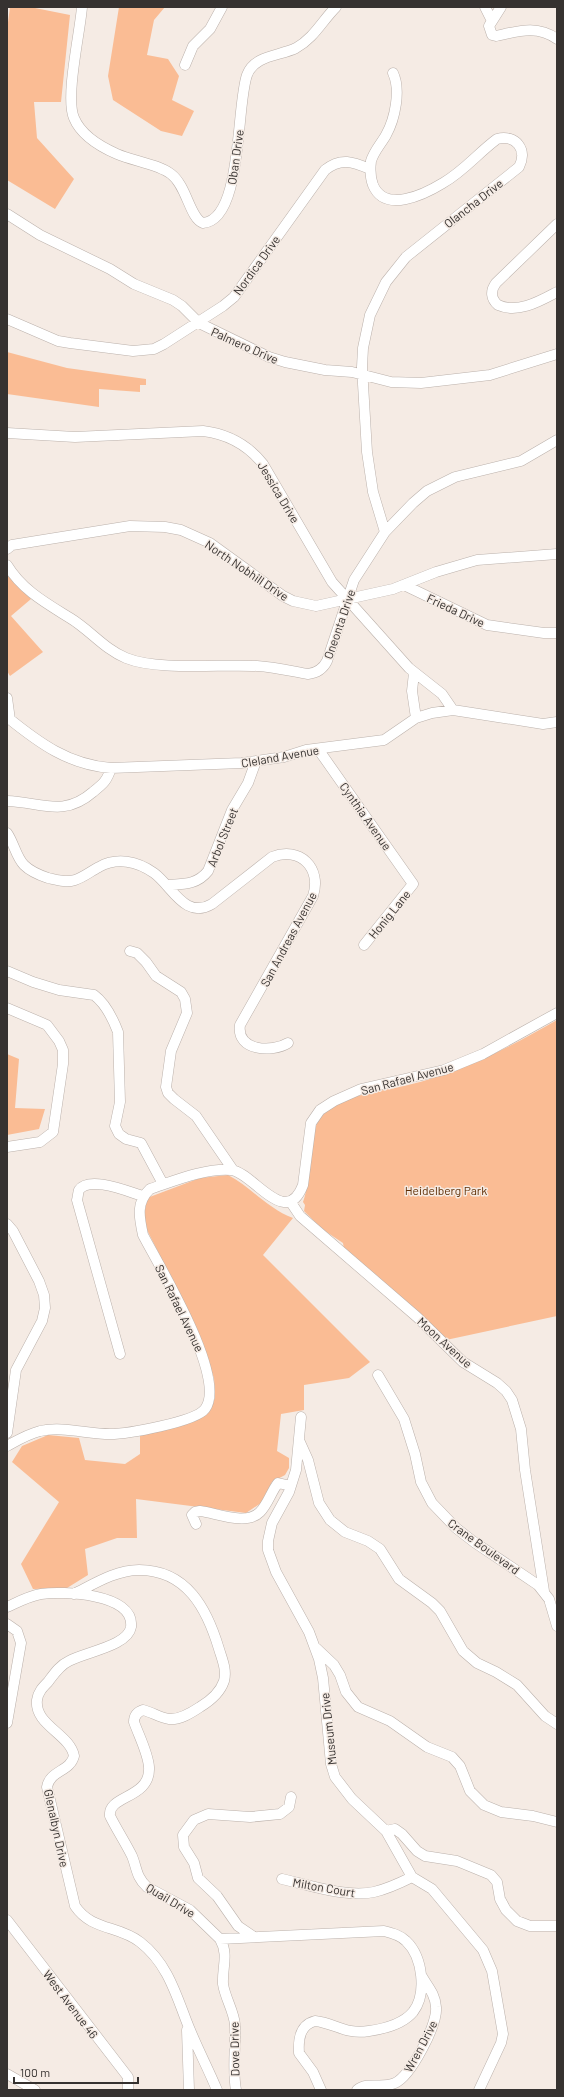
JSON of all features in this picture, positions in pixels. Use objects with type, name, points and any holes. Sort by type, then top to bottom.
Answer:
[{"type":"street","name":"Oban Drive","points":[[82,7],[71,101],[71,109],[78,125],[84,133],[109,150],[172,175],[187,195],[194,217],[203,224],[208,223],[215,216],[230,190],[234,175],[242,97],[247,74],[250,68],[262,59],[286,52],[307,41],[336,7]]},
{"type":"street","points":[[185,65],[193,46],[210,29],[222,7]]},
{"type":"street","points":[[485,7],[492,21]]},
{"type":"street","points":[[501,7],[488,29],[490,33],[496,36],[535,30],[549,34],[557,39]]},
{"type":"street","points":[[370,169],[375,151],[386,136],[392,120],[397,88],[393,73]]},
{"type":"street","name":"Olancha Drive","points":[[370,169],[371,181],[379,194],[391,200],[398,200],[424,192],[442,184],[470,164],[497,139],[503,138],[514,140],[521,148],[523,155],[519,167],[418,246],[391,275],[377,298],[370,315],[363,348],[362,375],[369,472],[385,532]]},
{"type":"street","name":"Nordica Drive","points":[[7,318],[58,341],[133,351],[154,348],[164,344],[223,306],[242,287],[325,170],[337,162],[344,161],[370,169]]},
{"type":"street","name":"Palmero Drive","points":[[7,214],[40,235],[110,269],[134,284],[173,300],[182,306],[198,322],[269,357],[285,362],[362,375],[391,382],[421,383],[490,375],[557,354]]},
{"type":"street","points":[[557,224],[496,283],[491,292],[495,302],[502,307],[508,308],[531,305],[557,292]]},
{"type":"street","name":"Jessica Drive","points":[[7,433],[75,437],[203,432],[215,433],[237,441],[248,448],[263,464],[332,582],[414,673],[442,694],[453,710]]},
{"type":"street","name":"Oneonta Drive","points":[[7,566],[21,584],[33,594],[76,622],[113,652],[127,659],[154,664],[257,666],[314,674],[320,671],[327,661],[354,580],[385,532],[413,503],[441,483],[470,472],[521,461],[557,440]]},
{"type":"street","name":"North Nobhill Drive","points":[[7,549],[12,545],[130,526],[165,527],[196,536],[210,543],[283,596],[293,601],[316,606],[404,585],[436,572],[477,560],[557,554]]},
{"type":"street","name":"Frieda Drive","points":[[404,585],[487,625],[536,632],[557,633]]},
{"type":"street","points":[[414,673],[412,691],[416,718]]},
{"type":"street","points":[[7,698],[8,718]]},
{"type":"street","name":"Cleland Avenue","points":[[8,718],[55,752],[68,759],[96,767],[111,768],[256,761],[318,749],[384,740],[416,718],[432,713],[453,710],[543,724],[557,722]]},
{"type":"street","name":"Cynthia Avenue","points":[[318,749],[413,884]]},
{"type":"street","name":"Arbol Street","points":[[167,885],[191,884],[204,877],[208,871],[232,810],[248,783],[256,761]]},
{"type":"street","points":[[7,801],[24,802],[54,808],[75,804],[85,799],[108,780],[111,768]]},
{"type":"street","name":"San Andreas Avenue","points":[[7,833],[23,864],[37,875],[58,881],[74,880],[108,863],[128,861],[146,868],[167,885],[183,903],[195,909],[212,904],[272,857],[286,854],[301,857],[311,867],[316,881],[313,896],[240,1025],[239,1031],[243,1041],[252,1047],[281,1047],[288,1043]]},
{"type":"street","name":"Honig Lane","points":[[364,944],[413,884]]},
{"type":"street","points":[[130,951],[137,953],[146,962],[156,976],[182,992],[185,999],[187,1013],[171,1051],[166,1086],[168,1093],[196,1116],[233,1170],[277,1201],[290,1200]]},
{"type":"street","points":[[7,971],[33,982],[58,990],[94,995],[99,998],[114,1022],[118,1032],[120,1102],[115,1126],[119,1134],[126,1139],[141,1143],[163,1184]]},
{"type":"street","points":[[7,1008],[47,1025],[59,1041],[63,1050],[63,1064],[52,1132],[40,1142],[7,1147]]},
{"type":"street","name":"San Rafael Avenue","points":[[290,1200],[301,1192],[311,1123],[320,1110],[334,1101],[361,1089],[444,1070],[484,1054],[557,1013]]},
{"type":"street","points":[[120,1354],[77,1200],[80,1190],[88,1184],[102,1184],[143,1196],[150,1189],[163,1184],[219,1170],[233,1170]]},
{"type":"street","name":"San Rafael Avenue","points":[[7,1446],[28,1435],[41,1431],[58,1430],[110,1434],[150,1428],[194,1417],[205,1408],[210,1396],[210,1379],[200,1347],[143,1234],[139,1220],[140,1206],[143,1196]]},
{"type":"street","name":"Moon Avenue","points":[[290,1200],[300,1216],[417,1317],[463,1362],[497,1383],[506,1391],[512,1400],[521,1429],[525,1470],[544,1591]]},
{"type":"street","points":[[7,1224],[13,1231],[39,1281],[44,1295],[45,1308],[42,1321],[16,1370],[7,1433]]},
{"type":"street","name":"Crane Boulevard","points":[[378,1375],[404,1419],[414,1447],[421,1482],[432,1504],[462,1533],[535,1582],[544,1591],[557,1626]]},
{"type":"street","name":"Museum Drive","points":[[301,1417],[296,1470],[291,1486],[269,1532],[268,1550],[276,1572],[294,1603],[315,1648],[323,1678],[332,1770],[335,1777],[360,1808],[386,1831],[412,1877],[432,1889],[478,1943],[492,1971],[503,2034],[501,2043],[478,2090]]},
{"type":"street","points":[[299,1440],[308,1460],[319,1503],[330,1520],[345,1532],[380,1549],[399,1579],[432,1603],[440,1611],[463,1651],[477,1663],[507,1678],[517,1685],[545,1716],[557,1724]]},
{"type":"street","points":[[196,1524],[192,1519],[192,1515],[195,1512],[208,1512],[240,1518],[254,1516],[260,1512],[278,1484],[291,1486]]},
{"type":"street","name":"Quail Drive","points":[[74,1594],[116,1574],[128,1571],[150,1571],[162,1574],[183,1586],[201,1604],[211,1623],[225,1674],[220,1690],[203,1705],[179,1718],[164,1718],[143,1710],[136,1714],[134,1722],[148,1760],[149,1773],[144,1786],[127,1798],[114,1804],[109,1811],[110,1816],[131,1854],[137,1875],[142,1882],[190,1910],[220,1939]]},
{"type":"street","name":"Glenalbyn Drive","points":[[7,1607],[40,1594],[74,1594],[94,1596],[114,1603],[128,1615],[131,1626],[126,1637],[122,1641],[74,1658],[60,1667],[42,1688],[37,1700],[40,1714],[70,1748],[74,1756],[69,1766],[51,1777],[47,1787],[73,1900],[80,1914],[95,1924],[126,1934],[149,1950],[170,1978],[217,2090]]},
{"type":"street","points":[[7,1624],[17,1631],[21,1643],[7,1723]]},
{"type":"street","points":[[315,1648],[334,1665],[340,1675],[346,1692],[358,1707],[390,1720],[415,1741],[452,1756],[457,1761],[470,1791],[484,1805],[501,1812],[534,1816],[557,1822]]},
{"type":"street","points":[[254,1937],[238,1926],[217,1896],[198,1878],[194,1863],[184,1847],[183,1836],[194,1820],[200,1816],[215,1814],[250,1817],[280,1814],[289,1808],[291,1797]]},
{"type":"street","points":[[386,1831],[395,1829],[402,1834],[417,1852],[425,1856],[456,1861],[491,1875],[497,1882],[500,1899],[506,1910],[517,1921],[530,1926],[557,1926]]},
{"type":"street","name":"Milton Court","points":[[282,1879],[345,1892],[363,1894],[383,1890],[412,1877]]},
{"type":"street","name":"West Avenue 46","points":[[7,1920],[128,2077],[128,2090]]},
{"type":"street","points":[[220,1939],[384,1931],[392,1932],[406,1940],[415,1954],[422,1987],[418,2005],[412,2013],[397,2023],[372,2031],[358,2032],[337,2029],[321,2022],[309,2023],[301,2032],[299,2053],[313,2072],[321,2090]]},
{"type":"street","name":"Dove Drive","points":[[220,1939],[226,1952],[223,1984],[233,2014],[235,2026],[233,2060],[236,2090]]},
{"type":"street","name":"Wren Drive","points":[[357,2090],[366,2085],[387,2086],[402,2078],[433,2028],[436,2018],[435,1998],[419,1970]]},
{"type":"street","points":[[186,2019],[189,2042],[189,2090]]},
{"type":"street","points":[[7,2074],[35,2090]]},
{"type":"green space","points":[[10,7],[30,7],[70,15],[61,102],[34,102],[37,138],[74,179],[55,209],[7,180],[7,30]]},
{"type":"green space","points":[[119,7],[165,7],[154,20],[147,55],[168,59],[179,76],[172,100],[194,111],[182,136],[161,131],[113,100],[108,76]]},
{"type":"green space","points":[[7,352],[67,368],[146,379],[146,385],[140,385],[140,392],[99,389],[99,407],[7,394]]},
{"type":"green space","points":[[7,575],[31,599],[11,616],[43,652],[10,676],[7,671]]},
{"type":"green space","name":"Heidelberg Park","points":[[557,1020],[557,1316],[446,1340],[344,1249],[343,1243],[322,1229],[304,1211],[305,1205],[303,1202],[308,1182],[311,1146],[316,1127],[319,1120],[325,1113],[342,1102],[362,1095],[435,1078],[456,1070],[497,1052]]},
{"type":"green space","points":[[7,1054],[19,1059],[15,1108],[45,1109],[39,1129],[7,1135]]},
{"type":"green space","points":[[228,1175],[268,1204],[293,1218],[263,1255],[370,1362],[349,1378],[304,1385],[304,1410],[281,1414],[277,1451],[289,1458],[289,1468],[285,1475],[272,1482],[261,1503],[246,1513],[136,1499],[137,1538],[117,1538],[85,1549],[88,1575],[67,1588],[33,1589],[21,1564],[59,1502],[12,1462],[22,1446],[48,1435],[79,1438],[85,1460],[125,1464],[140,1454],[140,1434],[210,1408],[215,1398],[214,1378],[192,1320],[143,1222],[147,1198],[200,1178]]}]
